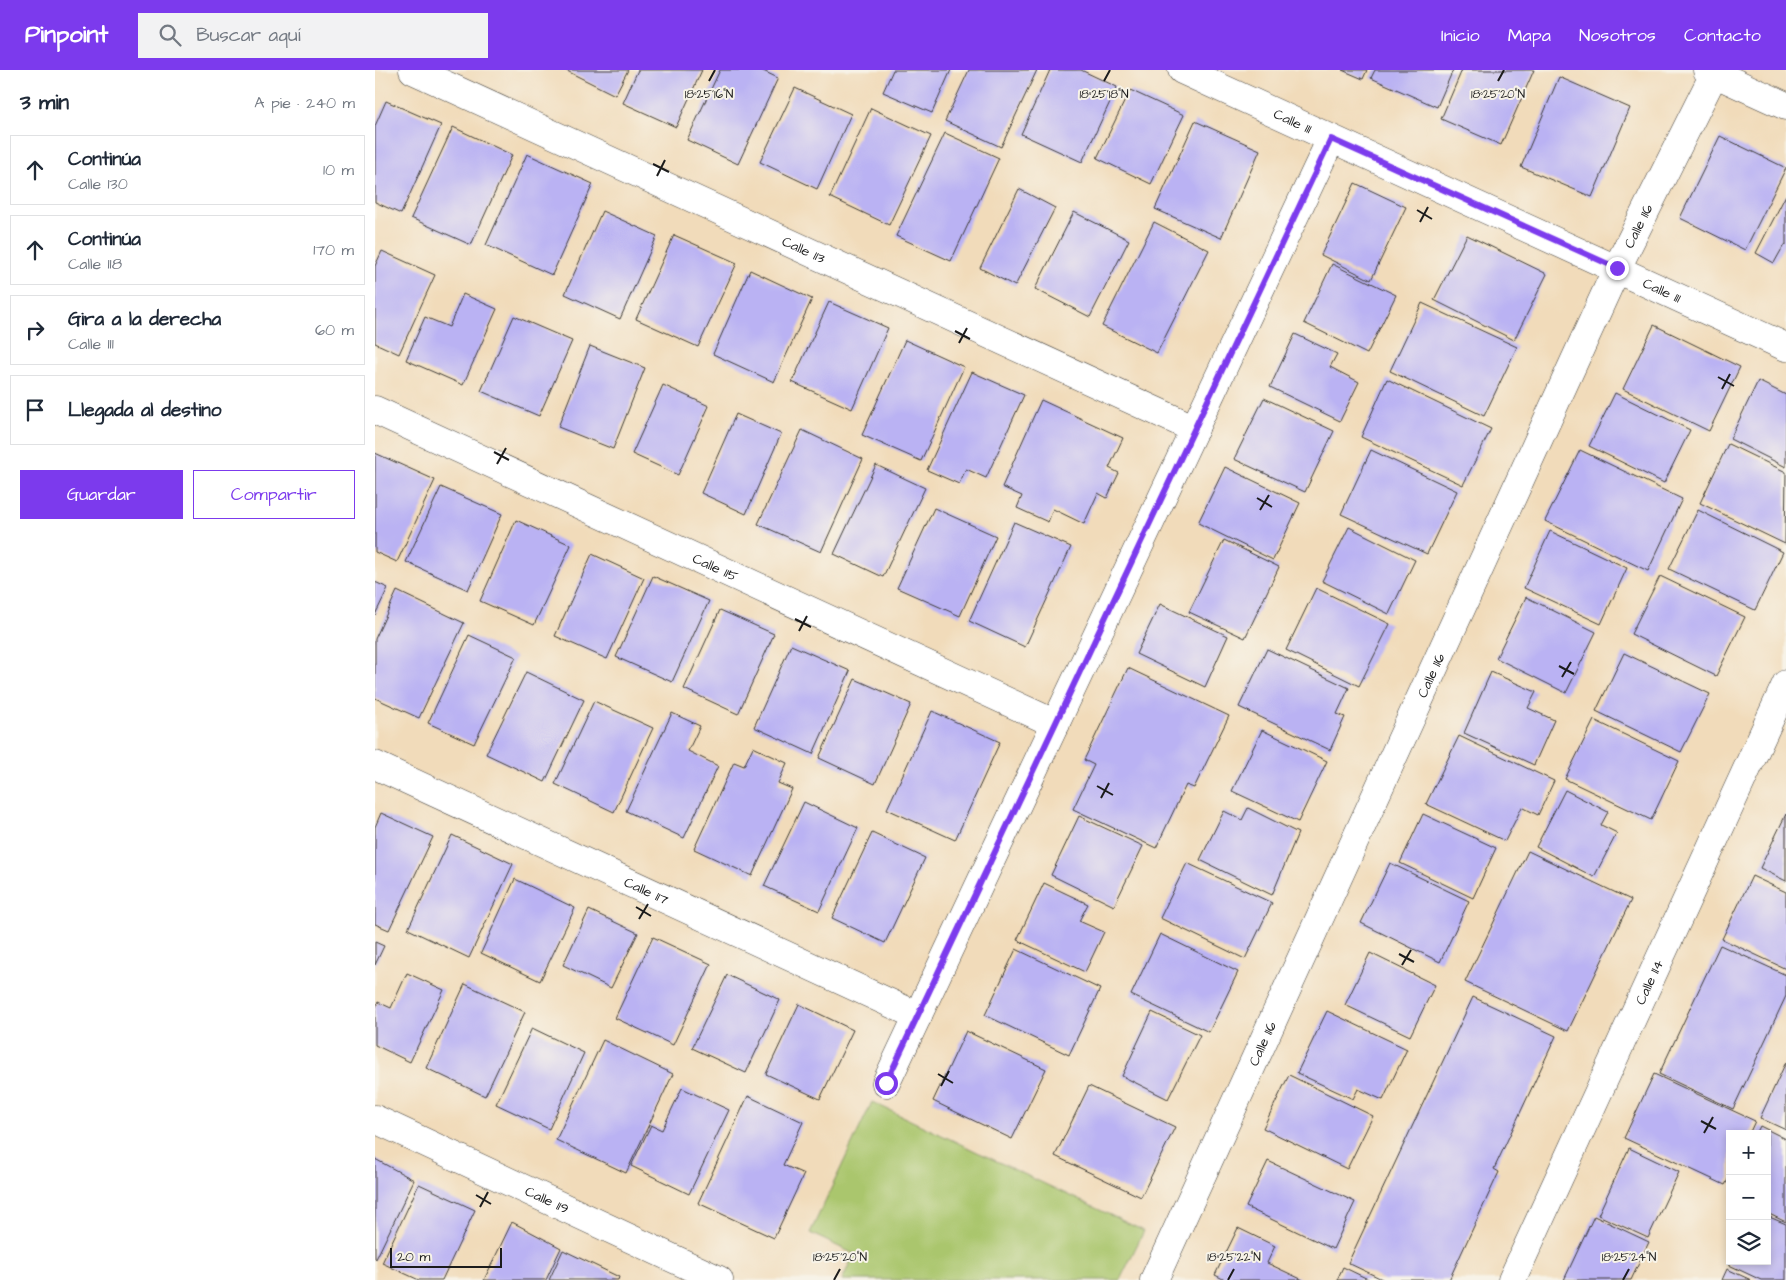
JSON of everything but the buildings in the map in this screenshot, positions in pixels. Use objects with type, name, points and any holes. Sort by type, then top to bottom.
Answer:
[{"type":"street","name":"Calle 113","points":[[413,70],[1195,429]]},
{"type":"street","name":"Calle 111","points":[[1183,70],[1786,347]]},
{"type":"street","points":[[1711,72],[1786,106]]},
{"type":"street","name":"Calle 116","points":[[1154,1280],[1617,268],[1711,72]]},
{"type":"street","points":[[886,1083],[1331,139]]},
{"type":"street","name":"Calle 115","points":[[375,410],[1056,724]]},
{"type":"street","name":"Calle 114","points":[[1512,1280],[1786,684]]},
{"type":"street","name":"Calle 117","points":[[375,765],[918,1016]]},
{"type":"street","name":"Calle 119","points":[[375,1119],[719,1280]]},
{"type":"green space","points":[[872,1102],[1144,1231],[1120,1280],[842,1280],[854,1254],[810,1233]]},
{"type":"route","points":[[886,1083],[1331,139],[1617,268]]}]
